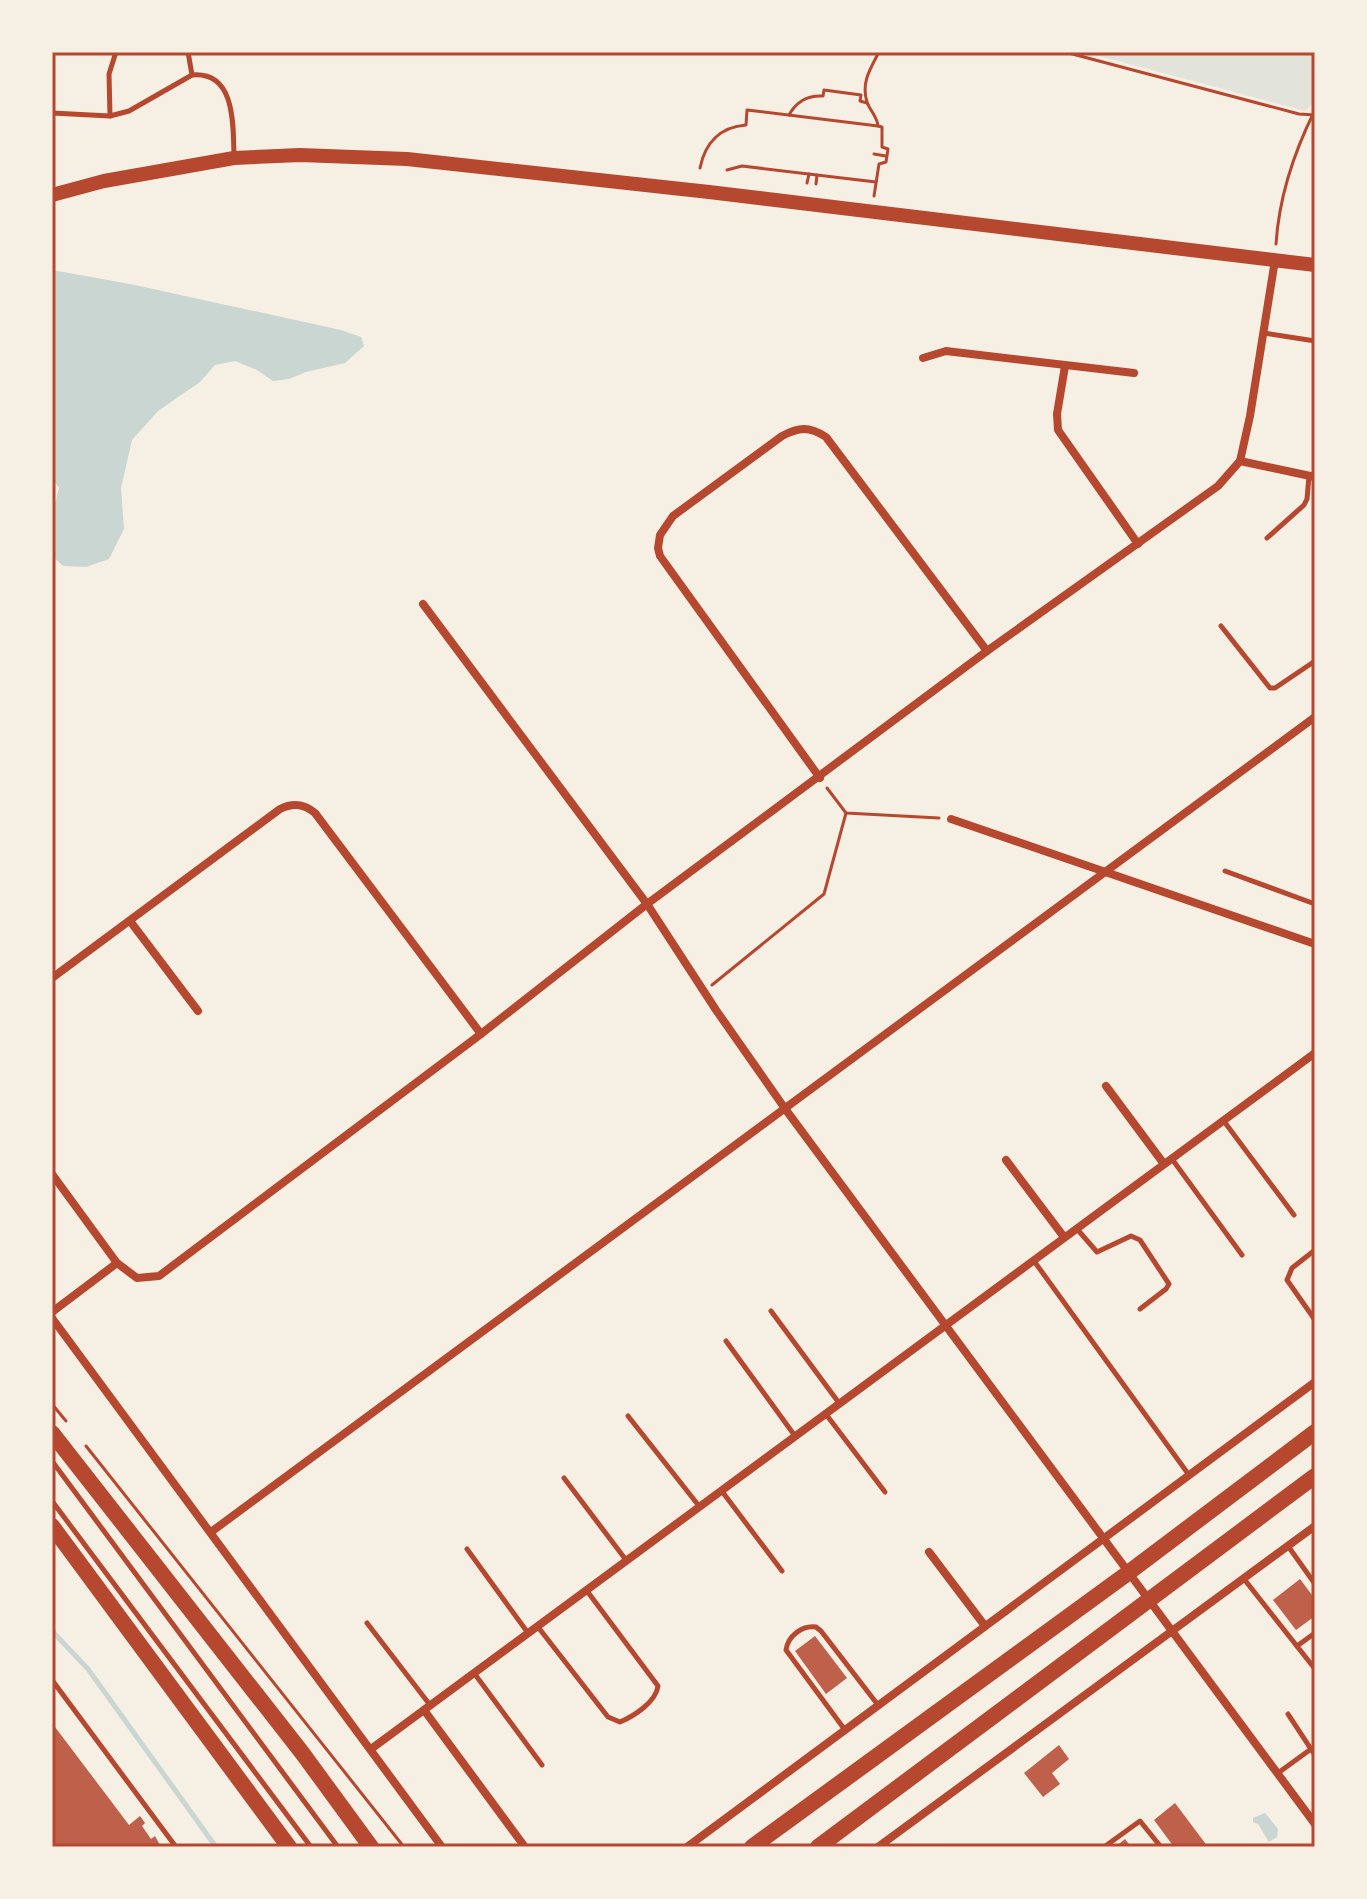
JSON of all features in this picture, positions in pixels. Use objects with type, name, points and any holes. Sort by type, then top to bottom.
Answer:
[{"type":"main road","points":[[52,195],[104,181],[234,158],[300,155],[407,159],[1315,265]]},
{"type":"main road","points":[[752,1847],[1128,1573],[1315,1432]]},
{"type":"main road","points":[[52,1433],[303,1754],[371,1847]]},
{"type":"main road","points":[[818,1847],[1315,1476]]},
{"type":"main road","points":[[52,1526],[289,1847]]},
{"type":"street","points":[[52,1174],[117,1263],[137,1278],[159,1276],[481,1034],[647,904],[987,651],[1218,486],[1240,461],[1275,260]]},
{"type":"street","points":[[923,358],[946,351],[1134,373]]},
{"type":"street","points":[[1065,366],[1057,414],[1058,430],[1138,544]]},
{"type":"street","points":[[820,778],[660,556],[660,535],[673,516],[782,436],[795,429],[813,429],[826,437],[987,651]]},
{"type":"street","points":[[1240,461],[1312,476]]},
{"type":"street","points":[[423,604],[647,904],[786,1110],[1315,1824]]},
{"type":"street","points":[[211,1532],[1315,717]]},
{"type":"street","points":[[52,978],[280,809],[293,804],[302,805],[315,813],[481,1034]]},
{"type":"street","points":[[951,819],[1315,944]]},
{"type":"street","points":[[130,921],[198,1011]]},
{"type":"street","points":[[371,1749],[1315,1053]]},
{"type":"street","points":[[1106,1086],[1167,1162]]},
{"type":"street","points":[[1006,1160],[1064,1237]]},
{"type":"street","points":[[117,1263],[52,1315],[442,1847]]},
{"type":"street","points":[[687,1847],[1315,1382]]},
{"type":"street","points":[[878,1847],[1315,1526]]},
{"type":"street","points":[[929,1552],[985,1626]]},
{"type":"street","points":[[427,1708],[525,1847]]},
{"type":"lane","points":[[110,116],[109,74],[116,52]]},
{"type":"lane","points":[[188,52],[192,75]]},
{"type":"lane","points":[[52,113],[110,116],[129,111],[192,75],[210,77],[227,93],[232,113],[234,158]]},
{"type":"lane","points":[[1263,333],[1315,341]]},
{"type":"lane","points":[[1267,538],[1304,505],[1312,476]]},
{"type":"lane","points":[[1221,626],[1270,688],[1275,688],[1315,661]]},
{"type":"lane","points":[[1225,871],[1315,904]]},
{"type":"lane","points":[[1223,1120],[1294,1215]]},
{"type":"lane","points":[[1167,1162],[1242,1255]]},
{"type":"lane","points":[[1076,1228],[1097,1252],[1131,1236],[1140,1240],[1169,1282],[1166,1289],[1140,1309]]},
{"type":"lane","points":[[1315,1250],[1292,1268],[1287,1280],[1315,1320]]},
{"type":"lane","points":[[1033,1260],[1189,1475]]},
{"type":"lane","points":[[771,1311],[839,1403]]},
{"type":"lane","points":[[726,1341],[795,1436]]},
{"type":"lane","points":[[825,1413],[885,1492]]},
{"type":"lane","points":[[628,1416],[699,1506]]},
{"type":"lane","points":[[52,1461],[338,1847]]},
{"type":"lane","points":[[564,1478],[626,1560]]},
{"type":"lane","points":[[721,1490],[782,1571]]},
{"type":"lane","points":[[52,1501],[311,1847]]},
{"type":"lane","points":[[1288,1546],[1315,1584]]},
{"type":"lane","points":[[467,1549],[528,1633]]},
{"type":"lane","points":[[1244,1578],[1315,1669]]},
{"type":"lane","points":[[537,1626],[608,1717],[620,1722],[627,1719],[653,1699],[658,1686],[586,1590]]},
{"type":"lane","points":[[367,1623],[427,1708]]},
{"type":"lane","points":[[845,1730],[786,1650],[787,1643],[803,1628],[809,1626],[821,1631],[878,1705]]},
{"type":"lane","points":[[1297,1646],[1315,1633]]},
{"type":"lane","points":[[474,1673],[542,1765]]},
{"type":"lane","points":[[52,1680],[176,1847]]},
{"type":"lane","points":[[1278,1773],[1313,1752],[1288,1714]]},
{"type":"lane","points":[[1104,1847],[1139,1821],[1161,1847]]},
{"type":"path","points":[[878,126],[875,113],[867,103],[864,79],[879,52]]},
{"type":"path","points":[[1065,52],[1299,114],[1314,113],[1289,172],[1276,238]]},
{"type":"path","points":[[789,115],[810,96],[823,96],[824,90],[861,95],[860,101],[867,103]]},
{"type":"path","points":[[700,168],[712,140],[729,128],[746,125],[747,110],[878,126],[882,127],[880,143],[888,149],[886,162],[879,164],[875,190]]},
{"type":"path","points":[[874,154],[887,156]]},
{"type":"path","points":[[727,170],[742,166],[876,182]]},
{"type":"path","points":[[807,183],[809,174]]},
{"type":"path","points":[[816,184],[817,175]]},
{"type":"path","points":[[820,778],[846,813]]},
{"type":"path","points":[[846,813],[951,819]]},
{"type":"path","points":[[704,992],[824,894],[846,813]]},
{"type":"path","points":[[52,1404],[72,1429]]},
{"type":"path","points":[[82,1441],[404,1847]]},
{"type":"shaded area","points":[[1084,52],[1315,52],[1315,101],[1305,111]]},
{"type":"shaded area","points":[[52,270],[341,330],[361,337],[364,346],[345,363],[289,379],[273,381],[235,361],[215,365],[200,382],[158,411],[132,440],[121,488],[124,529],[109,559],[86,567],[63,566],[52,556],[52,516],[59,488],[52,478]]},
{"type":"shaded area","points":[[1265,1813],[1278,1829],[1277,1837],[1269,1842],[1258,1824],[1253,1822],[1253,1818]]},
{"type":"building","points":[[1300,1579],[1315,1599],[1315,1616],[1296,1630],[1273,1600]]},
{"type":"building","points":[[815,1636],[847,1678],[826,1694],[795,1651]]},
{"type":"building","points":[[52,1723],[129,1825],[140,1816],[145,1823],[142,1826],[151,1839],[155,1836],[161,1847],[52,1847]]},
{"type":"building","points":[[1059,1745],[1069,1759],[1052,1773],[1060,1784],[1043,1797],[1024,1773]]},
{"type":"building","points":[[1175,1803],[1208,1847],[1174,1847],[1154,1820]]},
{"type":"building","points":[[1125,1839],[1131,1847],[1115,1847]]},
{"type":"waterway","points":[[52,1631],[88,1669],[216,1847]]}]
